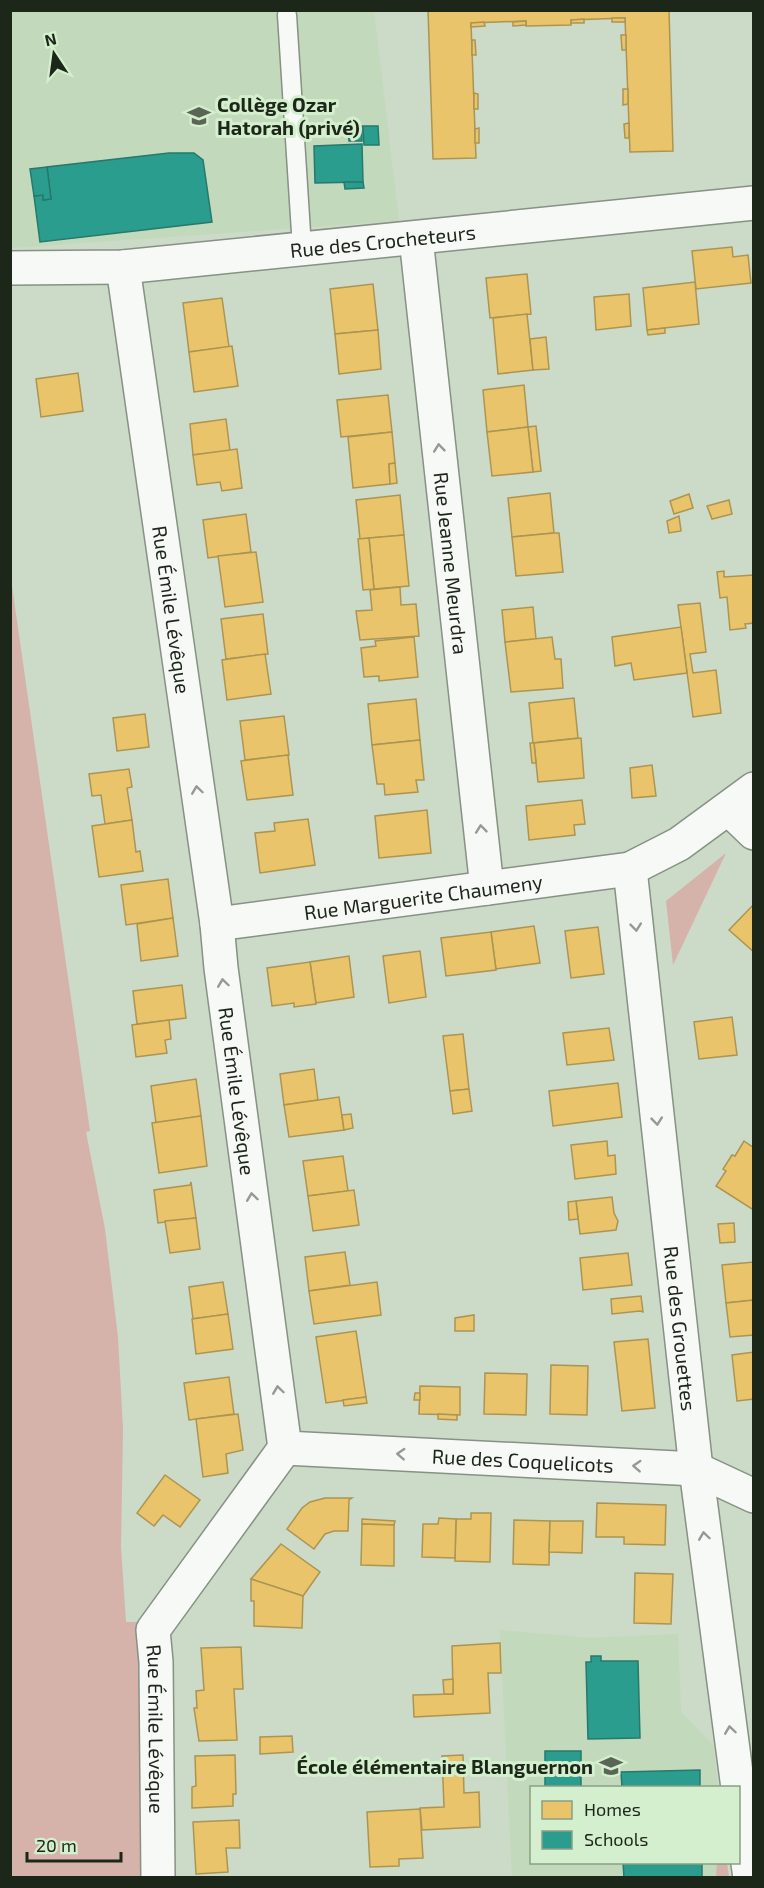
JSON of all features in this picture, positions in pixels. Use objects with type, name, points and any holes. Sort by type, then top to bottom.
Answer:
[{"type":"street","name":"Rue des Crocheteurs","points":[[10,268],[123,267],[753,203]]},
{"type":"street","name":"Rue Jeanne Meurdra","points":[[416,238],[487,888]]},
{"type":"street","name":"Rue Émile Lévêque","points":[[123,267],[217,924],[285,1448],[153,1630],[156,1662],[158,1878]]},
{"type":"street","name":"Rue Marguerite Chaumeny","points":[[217,924],[630,869],[679,844],[741,799]]},
{"type":"street","points":[[741,799],[753,833]]},
{"type":"street","name":"Rue des Grouettes","points":[[630,869],[696,1469],[738,1786]]},
{"type":"street","name":"Rue des Coquelicots","points":[[285,1448],[696,1469],[753,1496]]},
{"type":"street","name":"Rue des Grouettes","points":[[740,1803],[750,1878]]},
{"type":"lane","points":[[287,15],[302,248]]},
{"type":"shaded area","name":"Collège Ozar Hatorah (privé)","points":[[11,11],[374,11],[399,221],[11,248]]},
{"type":"shaded area","points":[[10,572],[90,1131],[86,1132],[105,1229],[118,1337],[123,1429],[121,1547],[126,1622],[136,1622],[145,1626],[150,1877],[11,1877]]},
{"type":"shaded area","points":[[726,853],[673,965],[666,901]]},
{"type":"shaded area","name":"École élémentaire Blanguernon","points":[[500,1630],[590,1638],[678,1634],[681,1712],[713,1745],[718,1786],[530,1786],[530,1864],[727,1864],[729,1877],[512,1877]]},
{"type":"shaded area","points":[[717,1864],[727,1864],[729,1877],[716,1877]]},
{"type":"building: Homes","points":[[428,10],[669,10],[673,151],[630,152],[625,18],[571,20],[571,25],[526,26],[526,21],[471,23],[476,158],[433,159]]},
{"type":"building: Homes","points":[[612,18],[625,18],[625,22],[612,22]]},
{"type":"building: Homes","points":[[584,19],[584,23],[571,23],[571,20]]},
{"type":"building: Homes","points":[[526,21],[526,25],[513,26],[513,22]]},
{"type":"building: Homes","points":[[484,22],[485,26],[471,27],[471,23]]},
{"type":"building: Homes","points":[[621,35],[626,35],[626,50],[622,50]]},
{"type":"building: Homes","points":[[472,40],[475,40],[476,55],[472,55]]},
{"type":"building: Homes","points":[[623,89],[628,89],[628,104],[623,105]]},
{"type":"building: Homes","points":[[474,93],[478,94],[478,109],[474,109]]},
{"type":"building: Homes","points":[[629,123],[629,138],[625,138],[624,124]]},
{"type":"building: Homes","points":[[479,128],[479,143],[475,143],[475,129]]},
{"type":"building: Homes","points":[[732,247],[733,257],[748,255],[751,283],[696,289],[692,251]]},
{"type":"building: Homes","points":[[527,274],[531,314],[490,318],[486,278]]},
{"type":"building: Homes","points":[[695,282],[699,324],[647,330],[643,288]]},
{"type":"building: Homes","points":[[373,284],[378,330],[335,334],[330,289]]},
{"type":"building: Homes","points":[[629,294],[631,326],[596,330],[594,297]]},
{"type":"building: Homes","points":[[222,298],[229,347],[189,352],[183,303]]},
{"type":"building: Homes","points":[[527,314],[533,370],[498,374],[493,318]]},
{"type":"building: Homes","points":[[665,328],[665,333],[648,335],[647,330]]},
{"type":"building: Homes","points":[[378,330],[381,369],[339,374],[335,334]]},
{"type":"building: Homes","points":[[546,337],[549,369],[533,370],[530,339]]},
{"type":"building: Homes","points":[[232,346],[238,386],[194,392],[189,352]]},
{"type":"building: Homes","points":[[78,373],[83,411],[41,417],[36,379]]},
{"type":"building: Homes","points":[[524,385],[528,427],[487,432],[483,390]]},
{"type":"building: Homes","points":[[388,395],[392,432],[341,437],[337,400]]},
{"type":"building: Homes","points":[[226,419],[230,451],[193,455],[190,424]]},
{"type":"building: Homes","points":[[536,426],[541,471],[533,472],[528,427]]},
{"type":"building: Homes","points":[[528,427],[533,472],[492,476],[487,432]]},
{"type":"building: Homes","points":[[392,432],[395,463],[389,464],[390,484],[353,488],[348,437]]},
{"type":"building: Homes","points":[[237,449],[242,488],[222,491],[220,482],[197,485],[193,455]]},
{"type":"building: Homes","points":[[395,463],[397,483],[390,484],[389,464]]},
{"type":"building: Homes","points":[[550,493],[554,533],[512,537],[508,498]]},
{"type":"building: Homes","points":[[689,494],[693,508],[674,514],[670,501]]},
{"type":"building: Homes","points":[[400,495],[404,535],[360,539],[356,500]]},
{"type":"building: Homes","points":[[729,500],[732,514],[712,519],[707,506]]},
{"type":"building: Homes","points":[[246,514],[251,552],[208,558],[203,520]]},
{"type":"building: Homes","points":[[679,516],[681,531],[669,533],[667,521]]},
{"type":"building: Homes","points":[[559,533],[563,572],[516,576],[512,537]]},
{"type":"building: Homes","points":[[404,535],[409,586],[374,589],[369,538]]},
{"type":"building: Homes","points":[[369,538],[374,589],[363,590],[358,539]]},
{"type":"building: Homes","points":[[256,552],[263,602],[225,607],[218,556]]},
{"type":"building: Homes","points":[[724,571],[724,577],[754,575],[754,623],[745,624],[746,628],[730,630],[727,597],[720,598],[717,572]]},
{"type":"building: Homes","points":[[400,587],[401,605],[416,604],[419,636],[360,640],[356,611],[372,610],[370,590]]},
{"type":"building: Homes","points":[[700,603],[706,652],[690,654],[693,673],[716,670],[721,713],[693,717],[678,605]]},
{"type":"building: Homes","points":[[533,607],[536,639],[505,642],[502,610]]},
{"type":"building: Homes","points":[[263,614],[268,654],[226,659],[221,619]]},
{"type":"building: Homes","points":[[681,627],[687,673],[634,680],[631,663],[615,666],[612,637]]},
{"type":"building: Homes","points":[[414,637],[418,677],[379,681],[379,676],[364,677],[361,648],[376,646],[375,641]]},
{"type":"building: Homes","points":[[552,637],[555,659],[561,659],[563,688],[511,692],[505,642]]},
{"type":"building: Homes","points":[[265,654],[271,694],[227,700],[222,660]]},
{"type":"building: Homes","points":[[574,698],[578,738],[533,743],[529,703]]},
{"type":"building: Homes","points":[[416,699],[420,740],[372,745],[368,704]]},
{"type":"building: Homes","points":[[145,714],[149,747],[117,751],[113,718]]},
{"type":"building: Homes","points":[[284,716],[289,755],[245,760],[240,721]]},
{"type":"building: Homes","points":[[581,738],[584,778],[538,782],[534,743]]},
{"type":"building: Homes","points":[[420,740],[424,780],[416,780],[418,792],[385,795],[384,784],[377,784],[372,745]]},
{"type":"building: Homes","points":[[530,743],[534,743],[536,763],[532,763]]},
{"type":"building: Homes","points":[[288,755],[293,795],[247,800],[241,761]]},
{"type":"building: Homes","points":[[652,765],[656,796],[632,798],[630,768]]},
{"type":"building: Homes","points":[[129,769],[132,787],[127,788],[132,820],[105,824],[101,795],[92,796],[89,774]]},
{"type":"building: Homes","points":[[582,800],[585,824],[574,825],[575,835],[529,840],[526,806]]},
{"type":"building: Homes","points":[[427,810],[431,853],[379,858],[375,816]]},
{"type":"building: Homes","points":[[308,819],[315,865],[260,873],[255,833],[275,831],[274,823]]},
{"type":"building: Homes","points":[[132,820],[136,852],[140,851],[143,871],[99,877],[92,826]]},
{"type":"building: Homes","points":[[168,879],[173,918],[126,925],[121,885]]},
{"type":"building: Homes","points":[[754,904],[754,952],[729,930]]},
{"type":"building: Homes","points":[[173,918],[178,956],[141,961],[137,924]]},
{"type":"building: Homes","points":[[534,926],[540,963],[496,969],[491,932]]},
{"type":"building: Homes","points":[[598,927],[604,974],[571,978],[565,931]]},
{"type":"building: Homes","points":[[491,932],[496,970],[446,976],[441,938]]},
{"type":"building: Homes","points":[[420,951],[426,997],[389,1003],[383,956]]},
{"type":"building: Homes","points":[[349,956],[354,997],[316,1003],[310,962]]},
{"type":"building: Homes","points":[[310,962],[316,1004],[294,1007],[294,1003],[272,1006],[267,968]]},
{"type":"building: Homes","points":[[182,985],[186,1018],[137,1024],[133,991]]},
{"type":"building: Homes","points":[[732,1017],[737,1055],[699,1059],[694,1022]]},
{"type":"building: Homes","points":[[169,1020],[171,1039],[165,1040],[167,1053],[136,1057],[132,1025]]},
{"type":"building: Homes","points":[[609,1028],[614,1060],[567,1065],[563,1033]]},
{"type":"building: Homes","points":[[463,1034],[469,1089],[450,1091],[443,1036]]},
{"type":"building: Homes","points":[[314,1069],[318,1100],[284,1105],[280,1074]]},
{"type":"building: Homes","points":[[196,1079],[201,1116],[156,1123],[151,1086]]},
{"type":"building: Homes","points":[[618,1083],[622,1117],[553,1126],[549,1091]]},
{"type":"building: Homes","points":[[469,1089],[472,1111],[453,1114],[450,1091]]},
{"type":"building: Homes","points":[[339,1097],[344,1130],[289,1137],[284,1105]]},
{"type":"building: Homes","points":[[351,1114],[353,1128],[344,1130],[342,1115]]},
{"type":"building: Homes","points":[[201,1116],[207,1166],[159,1173],[152,1123]]},
{"type":"building: Homes","points":[[607,1141],[608,1156],[615,1155],[616,1174],[575,1179],[571,1145]]},
{"type":"building: Homes","points":[[744,1141],[754,1148],[754,1206],[752,1209],[716,1186],[726,1171],[723,1169],[732,1155],[735,1156]]},
{"type":"building: Homes","points":[[343,1156],[348,1191],[308,1196],[303,1161]]},
{"type":"building: Homes","points":[[191,1182],[196,1218],[158,1223],[154,1190],[190,1185]]},
{"type":"building: Homes","points":[[354,1190],[359,1225],[313,1231],[308,1196]]},
{"type":"building: Homes","points":[[612,1197],[614,1213],[618,1221],[616,1230],[580,1234],[576,1201]]},
{"type":"building: Homes","points":[[576,1201],[578,1219],[569,1220],[568,1202]]},
{"type":"building: Homes","points":[[196,1218],[200,1249],[170,1253],[165,1221]]},
{"type":"building: Homes","points":[[734,1223],[735,1242],[720,1243],[718,1224]]},
{"type":"building: Homes","points":[[345,1252],[350,1285],[309,1291],[305,1257]]},
{"type":"building: Homes","points":[[628,1253],[632,1285],[583,1290],[580,1258]]},
{"type":"building: Homes","points":[[754,1262],[754,1300],[726,1303],[722,1265]]},
{"type":"building: Homes","points":[[223,1282],[228,1314],[193,1319],[189,1287]]},
{"type":"building: Homes","points":[[377,1282],[381,1315],[314,1324],[309,1291]]},
{"type":"building: Homes","points":[[641,1296],[643,1312],[612,1314],[611,1299]]},
{"type":"building: Homes","points":[[754,1300],[754,1335],[730,1337],[726,1303]]},
{"type":"building: Homes","points":[[228,1314],[233,1349],[196,1354],[192,1319]]},
{"type":"building: Homes","points":[[474,1315],[474,1331],[455,1331],[455,1318]]},
{"type":"building: Homes","points":[[356,1331],[366,1397],[326,1403],[316,1337]]},
{"type":"building: Homes","points":[[648,1339],[655,1408],[622,1411],[614,1342]]},
{"type":"building: Homes","points":[[754,1352],[754,1399],[737,1401],[732,1355]]},
{"type":"building: Homes","points":[[551,1365],[588,1366],[587,1415],[550,1414]]},
{"type":"building: Homes","points":[[485,1373],[527,1374],[526,1415],[484,1414]]},
{"type":"building: Homes","points":[[229,1377],[234,1414],[189,1420],[184,1383]]},
{"type":"building: Homes","points":[[420,1386],[460,1387],[460,1415],[419,1414]]},
{"type":"building: Homes","points":[[415,1393],[420,1393],[420,1400],[414,1400]]},
{"type":"building: Homes","points":[[366,1397],[367,1403],[344,1406],[343,1400]]},
{"type":"building: Homes","points":[[238,1414],[243,1450],[226,1454],[228,1473],[203,1477],[196,1419]]},
{"type":"building: Homes","points":[[438,1414],[457,1415],[457,1420],[438,1419]]},
{"type":"building: Homes","points":[[165,1475],[200,1500],[180,1527],[163,1515],[154,1526],[137,1513]]},
{"type":"building: Homes","points":[[325,1498],[352,1498],[349,1500],[348,1531],[334,1531],[325,1534],[314,1549],[287,1529],[302,1508],[310,1502]]},
{"type":"building: Homes","points":[[597,1503],[666,1505],[665,1545],[624,1544],[624,1537],[596,1537]]},
{"type":"building: Homes","points":[[471,1513],[491,1513],[490,1562],[455,1561],[456,1519],[471,1519]]},
{"type":"building: Homes","points":[[439,1518],[456,1519],[455,1558],[422,1557],[423,1524],[438,1524]]},
{"type":"building: Homes","points":[[362,1519],[395,1521],[394,1525],[362,1524]]},
{"type":"building: Homes","points":[[514,1520],[550,1521],[549,1565],[513,1564]]},
{"type":"building: Homes","points":[[550,1521],[583,1521],[582,1553],[549,1552]]},
{"type":"building: Homes","points":[[362,1524],[394,1525],[394,1566],[361,1565]]},
{"type":"building: Homes","points":[[281,1544],[320,1572],[303,1596],[251,1579]]},
{"type":"building: Homes","points":[[635,1573],[673,1574],[671,1624],[634,1623]]},
{"type":"building: Homes","points":[[251,1579],[303,1596],[302,1628],[254,1626]]},
{"type":"building: Homes","points":[[500,1643],[501,1673],[488,1673],[490,1713],[414,1717],[413,1695],[453,1694],[452,1646]]},
{"type":"building: Homes","points":[[241,1647],[243,1689],[234,1689],[237,1740],[199,1741],[194,1708],[197,1708],[196,1691],[204,1690],[201,1648]]},
{"type":"building: Homes","points":[[453,1679],[453,1694],[444,1694],[443,1680]]},
{"type":"building: Homes","points":[[292,1736],[293,1752],[260,1754],[260,1737]]},
{"type":"building: Homes","points":[[235,1755],[236,1794],[233,1794],[233,1806],[192,1808],[192,1787],[196,1786],[195,1756]]},
{"type":"building: Homes","points":[[463,1755],[464,1793],[479,1792],[480,1827],[422,1830],[420,1808],[444,1807],[442,1756]]},
{"type":"building: Homes","points":[[420,1809],[423,1858],[399,1859],[399,1866],[370,1867],[367,1812]]},
{"type":"building: Homes","points":[[239,1820],[240,1848],[226,1848],[228,1872],[196,1874],[193,1822]]},
{"type":"building: Schools","points":[[362,126],[362,141],[349,141],[348,127]]},
{"type":"building: Schools","points":[[363,126],[378,126],[379,145],[364,145]]},
{"type":"building: Schools","points":[[362,144],[363,182],[315,183],[314,146]]},
{"type":"building: Schools","points":[[169,153],[194,153],[203,160],[212,222],[40,242],[34,196],[43,195],[43,200],[51,199],[47,167]]},
{"type":"building: Schools","points":[[47,167],[51,199],[43,200],[43,195],[34,196],[30,169]]},
{"type":"building: Schools","points":[[344,182],[363,182],[364,188],[345,189]]},
{"type":"building: Schools","points":[[591,1656],[601,1656],[601,1661],[638,1661],[640,1738],[588,1739],[586,1662],[591,1662]]},
{"type":"building: Schools","points":[[545,1751],[581,1751],[581,1786],[545,1786]]},
{"type":"building: Schools","points":[[700,1770],[700,1786],[622,1786],[621,1772]]},
{"type":"building: Schools","points":[[623,1864],[702,1864],[702,1878],[624,1878]]},
{"type":"place","name":"Collège Ozar Hatorah (privé)","points":[[199,116]]},
{"type":"place","name":"École élémentaire Blanguernon","points":[[611,1766]]}]
